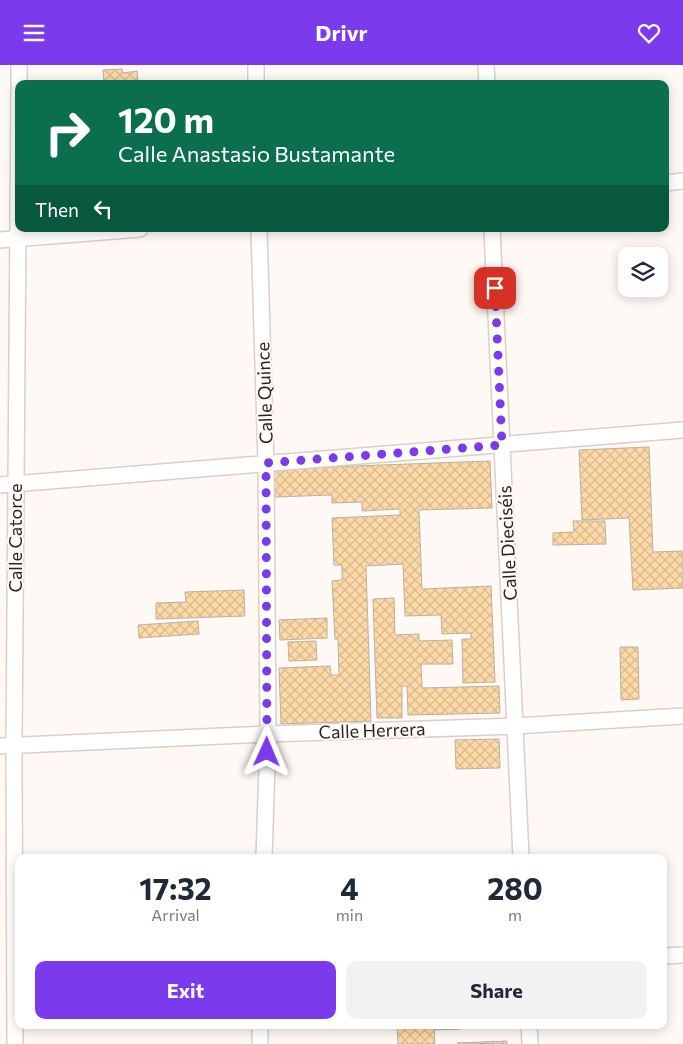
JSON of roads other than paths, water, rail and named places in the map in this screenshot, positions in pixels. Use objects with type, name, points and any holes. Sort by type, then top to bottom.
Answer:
[{"type":"street","points":[[19,65],[19,80]]},
{"type":"street","points":[[256,65],[256,80]]},
{"type":"street","points":[[486,65],[486,80]]},
{"type":"street","points":[[669,183],[683,181]]},
{"type":"street","name":"Calle Catorce","points":[[15,1044],[11,987],[7,745],[16,484],[18,232]]},
{"type":"street","points":[[0,240],[103,232]]},
{"type":"street","name":"Calle Quince","points":[[259,232],[266,463],[268,734],[264,854]]},
{"type":"street","name":"Calle Dieciséis","points":[[492,232],[521,854]]},
{"type":"street","points":[[0,485],[683,430]]},
{"type":"street","name":"Calle Herrera","points":[[7,745],[515,726],[683,716]]},
{"type":"street","points":[[667,956],[683,955]]},
{"type":"street","points":[[260,1029],[260,1044]]},
{"type":"street","points":[[529,1029],[530,1044]]}]
